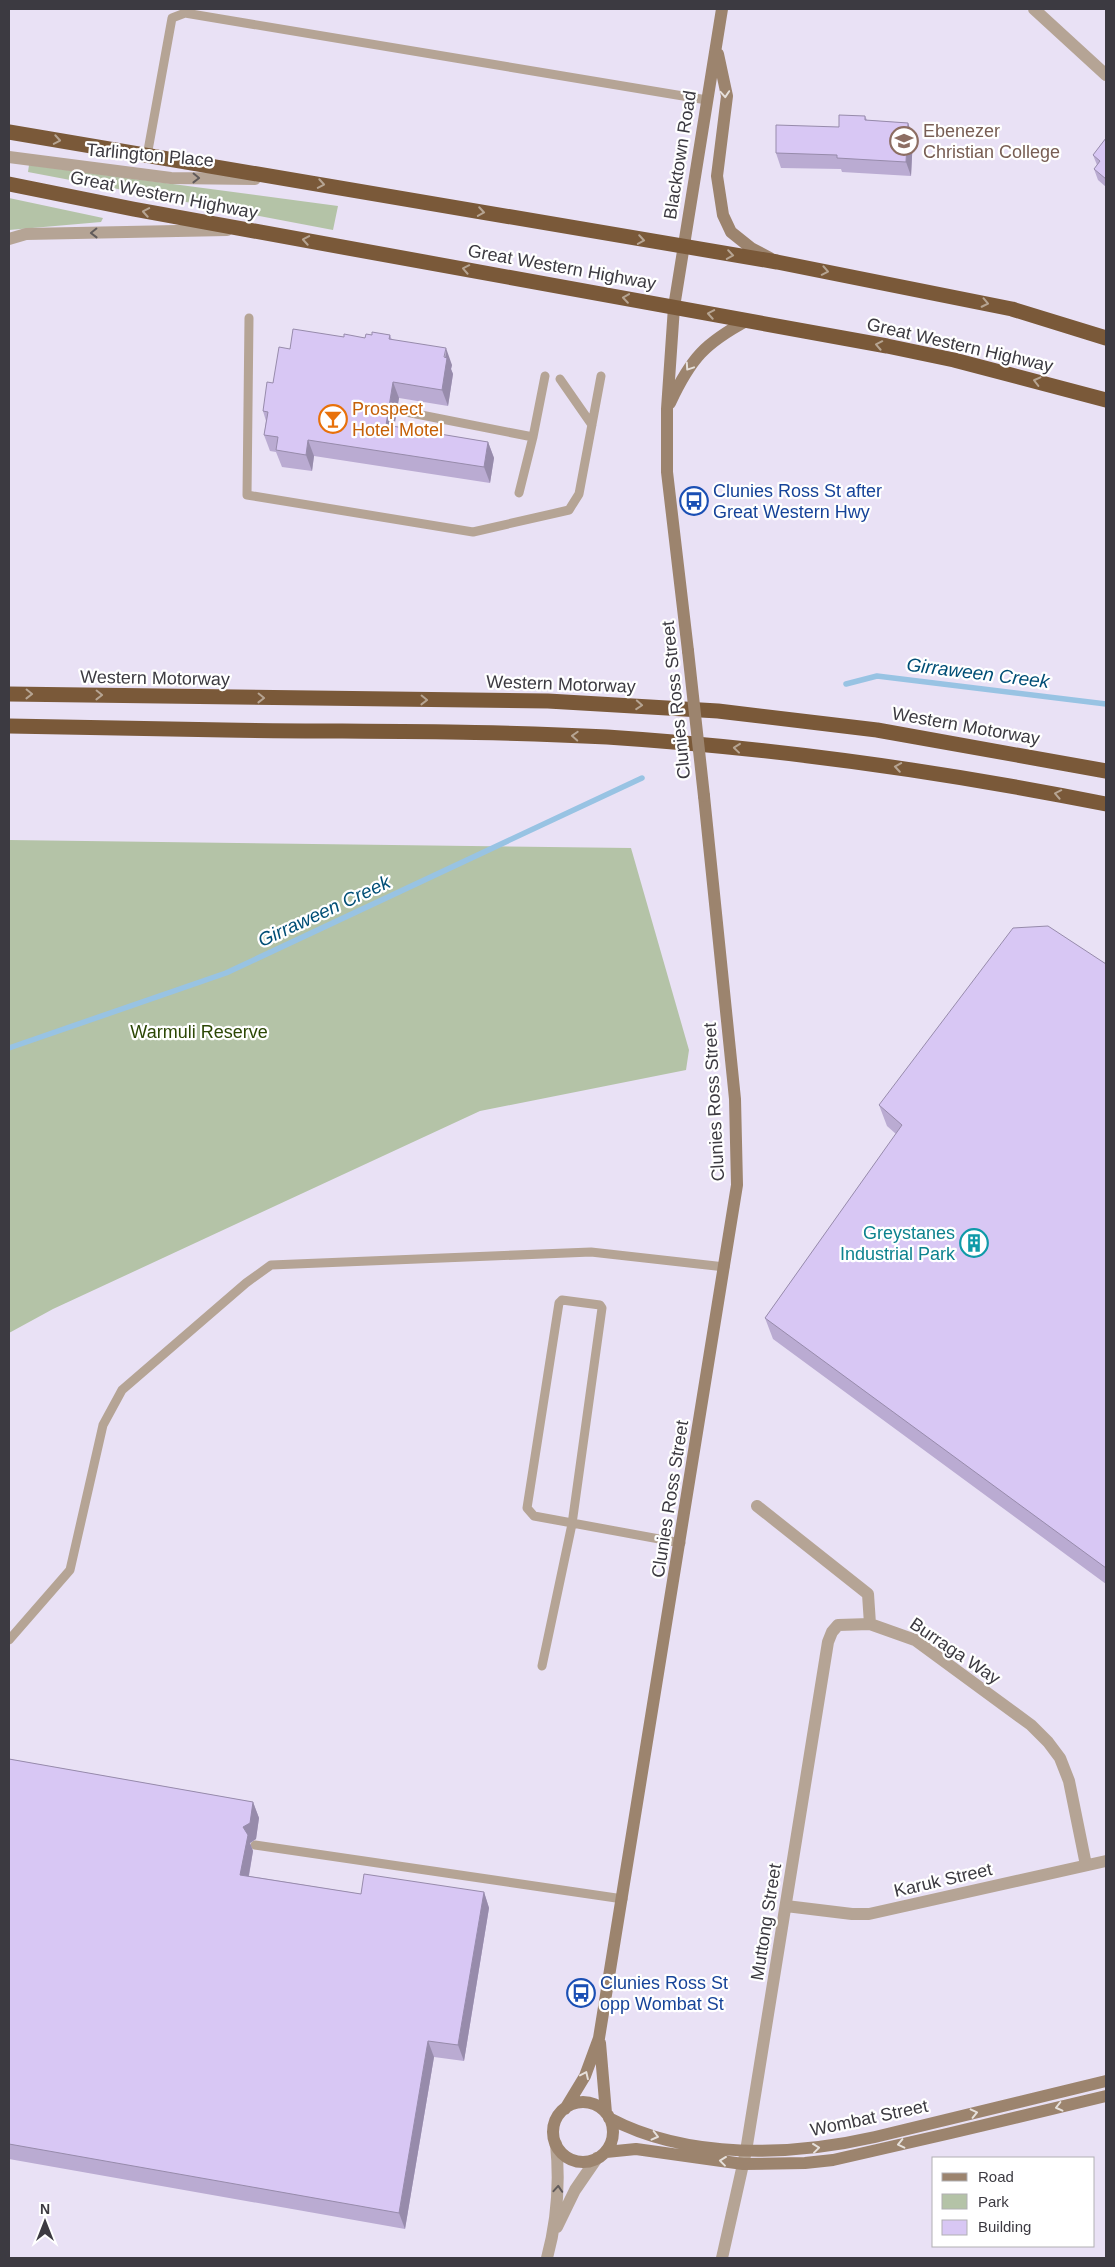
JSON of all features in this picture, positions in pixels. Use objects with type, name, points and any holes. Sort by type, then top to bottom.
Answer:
[{"type":"highway","name":"Great Western Highway","points":[[9,132],[777,262],[1012,309],[1106,338]]},
{"type":"highway","name":"Great Western Highway","points":[[9,184],[247,230],[674,306],[954,360],[1106,400]]},
{"type":"highway","name":"Western Motorway","points":[[9,694],[548,702],[709,710],[886,732],[1106,771]]},
{"type":"highway","points":[[9,726],[490,733],[606,738],[741,748],[874,763],[992,781],[1106,804]]},
{"type":"street","name":"Blacktown Road","points":[[674,306],[722,9]]},
{"type":"street","points":[[1034,9],[1106,75]]},
{"type":"street","points":[[716,46],[727,96],[716,176],[722,215],[731,232],[750,248],[777,262]]},
{"type":"street","name":"Tarlington Place","points":[[9,157],[171,178],[289,179]]},
{"type":"street","points":[[9,239],[26,234],[247,230]]},
{"type":"street","name":"Clunies Ross Street","points":[[608,2116],[601,2079],[600,2038],[681,1543],[737,1184],[737,1147],[731,1056],[688,651],[666,472],[667,409],[674,306]]},
{"type":"street","points":[[667,409],[682,377],[696,356],[722,334],[748,320]]},
{"type":"street","points":[[756,1506],[868,1594],[870,1624]]},
{"type":"street","name":"Burraga Way","points":[[870,1624],[915,1640],[1031,1725],[1048,1742],[1060,1758],[1069,1781],[1086,1865]]},
{"type":"street","name":"Muttong Street","points":[[722,2258],[746,2151],[828,1642],[832,1632],[838,1625],[870,1624]]},
{"type":"street","name":"Karuk Street","points":[[786,1906],[852,1914],[869,1914],[1106,1861]]},
{"type":"street","name":"Clunies Ross Street","points":[[565,2109],[585,2076],[600,2038]]},
{"type":"street","name":"Wombat Street","points":[[608,2116],[626,2127],[657,2137],[746,2151],[804,2149],[837,2146],[1106,2081]]},
{"type":"street","name":"Wombat Street","points":[[602,2155],[636,2149],[743,2164],[805,2164],[833,2160],[1106,2096]]},
{"type":"street","points":[[547,2258],[553,2235],[558,2185],[554,2125],[565,2109],[582,2103],[591,2104],[608,2116],[613,2136],[602,2155],[576,2190],[553,2235]]},
{"type":"street","points":[[556,2144],[561,2152],[578,2162],[602,2155]]},
{"type":"lane","points":[[147,156],[172,18],[185,13],[707,100]]},
{"type":"lane","points":[[249,318],[246,495],[473,532],[569,510],[579,494],[602,376]]},
{"type":"lane","points":[[519,493],[533,437],[545,376]]},
{"type":"lane","points":[[560,379],[592,425]]},
{"type":"lane","points":[[406,412],[533,437]]},
{"type":"lane","points":[[9,1640],[70,1570],[103,1425],[122,1390],[246,1283],[271,1265],[592,1252],[724,1267]]},
{"type":"lane","points":[[542,1666],[572,1524],[602,1308],[600,1305],[562,1300],[559,1303],[527,1508],[534,1516],[572,1524],[681,1543]]},
{"type":"lane","points":[[254,1845],[623,1899]]},
{"type":"green space","points":[[29,165],[338,206],[333,230],[28,172]]},
{"type":"green space","points":[[9,198],[103,218],[101,222],[9,230]]},
{"type":"green space","name":"Warmuli Reserve","points":[[9,840],[631,848],[689,1050],[686,1070],[480,1111],[53,1309],[9,1333]]},
{"type":"building","points":[[839,115],[865,116],[865,120],[908,123],[906,162],[837,158],[837,155],[776,153],[776,125],[839,127]]},
{"type":"building","points":[[1106,138],[1106,179],[1094,169],[1100,161],[1093,155]]},
{"type":"building","name":"Prospect Hotel Motel","points":[[293,329],[344,337],[344,334],[365,338],[366,334],[372,335],[372,332],[390,335],[389,339],[446,348],[444,357],[447,358],[442,390],[393,382],[386,425],[488,442],[484,467],[308,440],[306,455],[276,450],[278,437],[264,435],[268,412],[263,411],[267,382],[273,383],[279,347],[290,349]]},
{"type":"building","name":"Greystanes Industrial Park","points":[[1048,926],[1106,964],[1106,1568],[765,1318],[902,1125],[879,1105],[1013,928]]},
{"type":"building","points":[[9,1759],[253,1802],[250,1823],[243,1827],[248,1835],[240,1875],[361,1894],[364,1874],[484,1892],[458,2045],[428,2041],[399,2213],[9,2144]]},
{"type":"waterway","name":"Girraween Creek","points":[[846,684],[877,676],[1106,704]]},
{"type":"waterway","name":"Girraween Creek","points":[[9,1048],[226,973],[642,778]]},
{"type":"place","name":"Ebenezer Christian College","points":[[904,141]]},
{"type":"place","name":"Prospect Hotel Motel","points":[[333,419]]},
{"type":"place","name":"Clunies Ross St after Great Western Hwy","points":[[694,501]]},
{"type":"place","name":"Greystanes Industrial Park","points":[[974,1243]]},
{"type":"place","name":"Clunies Ross St opp Wombat St","points":[[581,1993]]}]
